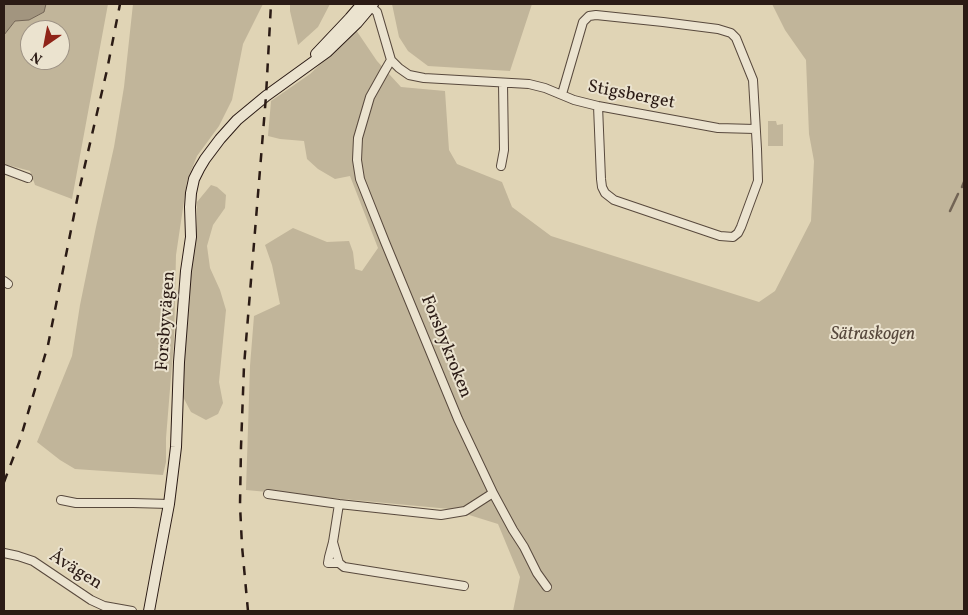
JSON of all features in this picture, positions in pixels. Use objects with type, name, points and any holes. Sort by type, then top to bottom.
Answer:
[{"type":"street","points":[[368,4],[377,12],[391,60]]},
{"type":"street","name":"Forsbyvägen","points":[[149,611],[169,504],[176,447],[179,362],[186,271],[191,237],[191,193],[194,179],[205,159],[237,120],[296,74],[350,18],[368,4]]},
{"type":"street","points":[[562,94],[574,48],[583,22],[589,16],[596,15],[718,29],[731,33],[736,38],[753,80],[758,181],[742,227],[738,233],[733,237],[726,238],[646,212],[614,200],[605,193],[601,179],[598,106]]},
{"type":"street","name":"Stigsberget","points":[[391,60],[409,75],[416,77],[503,84],[529,84],[562,94],[574,100],[598,106],[718,128],[755,129]]},
{"type":"street","name":"Forsbykroken","points":[[391,60],[370,97],[358,138],[357,160],[360,179],[458,419],[493,493],[547,588]]},
{"type":"street","points":[[500,166],[504,150],[503,84]]},
{"type":"street","points":[[4,169],[28,178]]},
{"type":"street","points":[[268,494],[441,515],[465,511],[493,493]]},
{"type":"street","points":[[61,500],[76,503],[169,504]]},
{"type":"street","points":[[339,504],[328,563],[464,586]]},
{"type":"street","name":"Åvägen","points":[[4,553],[33,561],[91,600],[104,606],[132,611]]},
{"type":"green space","points":[[46,4],[108,4],[72,199],[35,185],[30,171],[4,164],[4,35],[15,21],[20,21],[20,70],[70,70],[70,20],[29,20],[44,12]]},
{"type":"green space","points":[[133,4],[263,4],[243,44],[232,100],[219,126],[197,156],[187,181],[176,255],[174,340],[166,438],[166,462],[163,475],[75,469],[37,442],[72,356],[80,305],[114,147],[124,87]]},
{"type":"green space","points":[[290,4],[330,4],[318,27],[298,45],[290,11]]},
{"type":"green space","points":[[392,4],[532,4],[510,71],[428,66],[408,51],[399,37]]},
{"type":"green space","name":"Sätraskogen","points":[[772,4],[964,4],[964,611],[513,611],[520,577],[498,524],[450,509],[246,490],[250,366],[254,316],[280,304],[272,265],[265,245],[293,228],[327,242],[349,241],[353,252],[355,269],[362,271],[378,248],[350,176],[335,179],[318,169],[307,159],[304,141],[268,136],[271,101],[310,74],[356,30],[377,61],[401,87],[445,91],[449,150],[457,164],[502,182],[512,207],[551,236],[759,302],[775,291],[811,221],[814,161],[809,134],[806,60],[785,30]]},
{"type":"green space","points":[[768,121],[776,121],[777,125],[783,124],[783,146],[768,146]]},
{"type":"green space","points":[[211,185],[217,187],[226,195],[225,208],[213,225],[207,246],[210,268],[220,290],[226,310],[219,382],[223,403],[218,414],[206,420],[191,412],[183,397],[184,359],[197,224],[197,202]]},
{"type":"shaded area","points":[[4,4],[46,4],[44,12],[29,20],[15,21],[4,35]]},
{"type":"waterway","points":[[962,187],[964,182]]},
{"type":"waterway","points":[[950,211],[958,194]]},
{"type":"railway","points":[[4,482],[20,440],[48,345],[78,195],[120,4]]},
{"type":"railway","points":[[248,611],[240,505],[244,366],[266,96],[271,4]]}]
